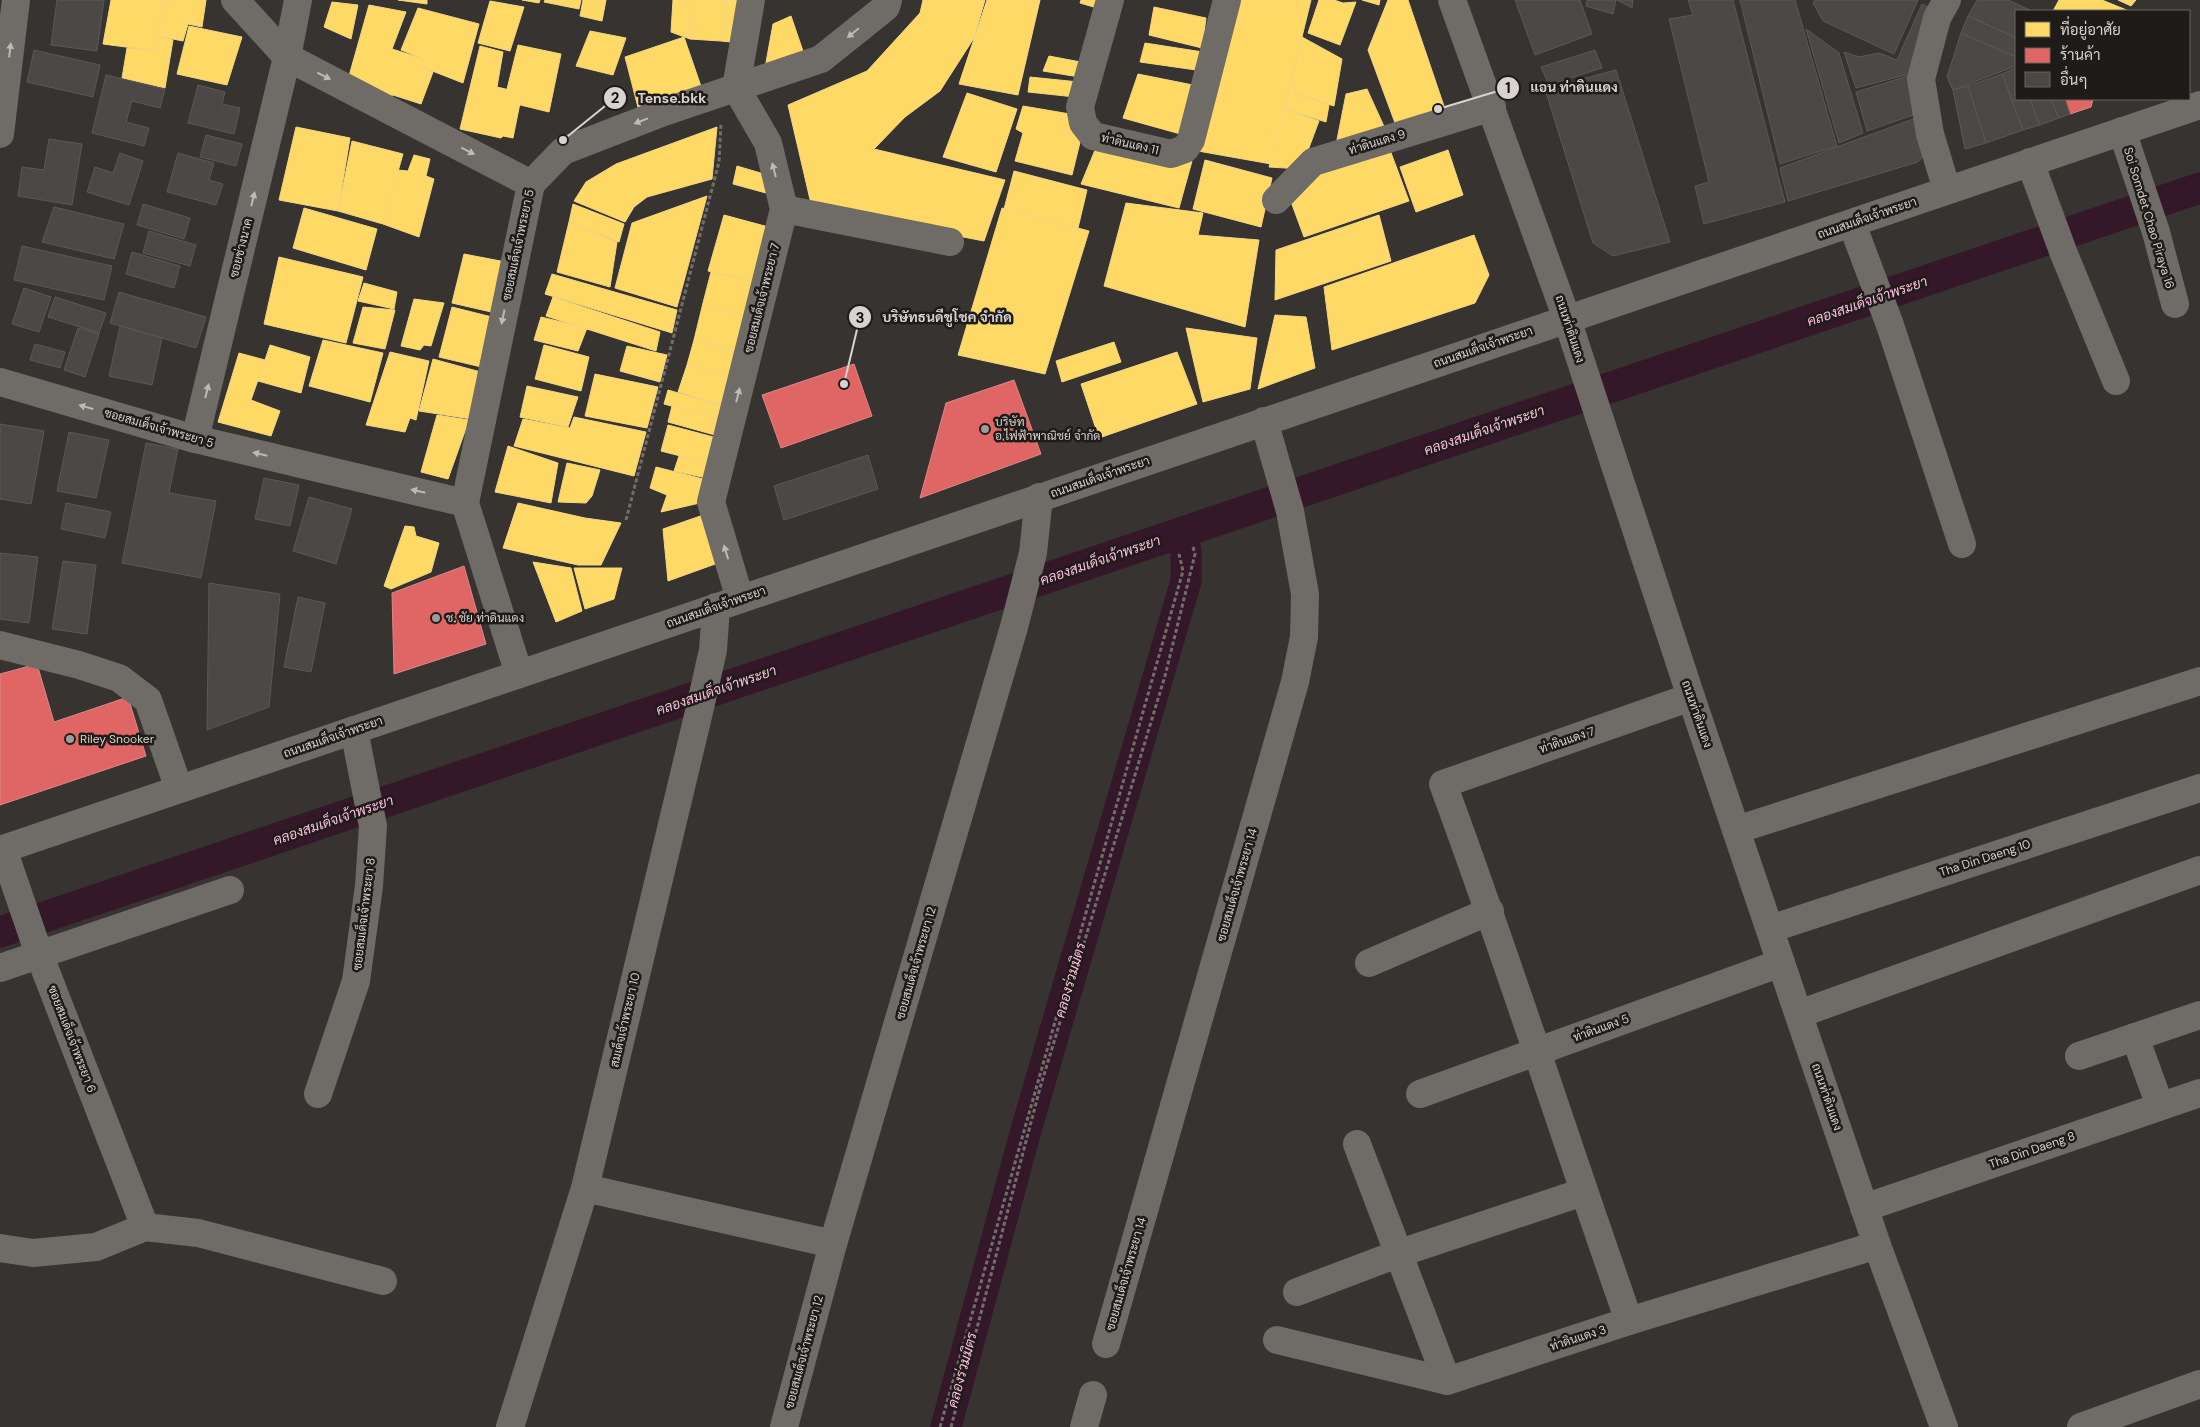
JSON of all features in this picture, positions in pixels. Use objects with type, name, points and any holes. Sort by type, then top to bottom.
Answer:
[{"type":"main road","name":"ถนนสมเด็จเจ้าพระยา","points":[[1,849],[2200,105]]},
{"type":"street","points":[[0,134],[16,0]]},
{"type":"street","points":[[236,0],[288,57],[531,184]]},
{"type":"street","name":"ซอยช่างนาค","points":[[195,439],[288,57],[298,0]]},
{"type":"street","points":[[736,88],[751,0]]},
{"type":"street","name":"ซอยสมเด็จเจ้าพระยา 5","points":[[519,674],[465,503],[531,184],[563,151],[821,59],[886,7],[888,0]]},
{"type":"street","name":"ท่าดินแดง 11","points":[[1110,0],[1080,107],[1083,123],[1093,136],[1171,154],[1185,149],[1191,140],[1227,0]]},
{"type":"street","name":"ถนนท่าดินแดง","points":[[1452,0],[1567,318],[1691,697],[1864,1208],[1944,1427]]},
{"type":"street","points":[[1947,0],[1937,18],[1921,79],[1930,134],[1948,190]]},
{"type":"street","name":"ซอยสมเด็จเจ้าพระยา 7","points":[[728,603],[711,502],[784,209],[768,143],[736,88]]},
{"type":"street","name":"ท่าดินแดง 9","points":[[1276,200],[1313,162],[1492,107]]},
{"type":"street","name":"Soi Somdet Chao Piraya 16","points":[[2122,131],[2156,232],[2175,304]]},
{"type":"street","points":[[2030,162],[2064,254],[2116,381]]},
{"type":"street","points":[[784,209],[950,242]]},
{"type":"street","points":[[1852,224],[1890,325],[1962,544]]},
{"type":"street","name":"ซอยสมเด็จเจ้าพระยา 5","points":[[0,382],[195,439],[465,503]]},
{"type":"street","name":"ซอยสมเด็จเจ้าพระยา 14","points":[[1106,1344],[1295,682],[1304,637],[1305,594],[1290,511],[1264,421]]},
{"type":"street","name":"ซอยสมเด็จเจ้าพระยา 12","points":[[784,1427],[834,1244],[1016,617],[1033,553],[1040,497]]},
{"type":"street","name":"สมเด็จเจ้าพระยา 10","points":[[510,1427],[585,1188],[700,712],[713,650],[728,603]]},
{"type":"street","points":[[0,645],[79,665],[119,678],[148,700],[179,789]]},
{"type":"street","points":[[1736,830],[2200,681]]},
{"type":"street","name":"ท่าดินแดง 7","points":[[1490,911],[1443,784],[1691,697]]},
{"type":"street","name":"ซอยสมเด็จเจ้าพระยา 8","points":[[318,1094],[356,981],[369,886],[373,826],[354,730]]},
{"type":"street","name":"Tha Din Daeng 10","points":[[1770,929],[2200,788]]},
{"type":"street","name":"ซอยสมเด็จเจ้าพระยา 6","points":[[1,849],[16,886],[36,946],[145,1227]]},
{"type":"street","points":[[1799,1014],[2200,870]]},
{"type":"street","points":[[0,968],[36,946],[230,890]]},
{"type":"street","points":[[1369,963],[1490,911],[1583,1192],[1629,1321]]},
{"type":"street","name":"ท่าดินแดง 5","points":[[1420,1094],[1781,963]]},
{"type":"street","points":[[2079,1056],[2200,1015]]},
{"type":"street","points":[[2135,1037],[2160,1106]]},
{"type":"street","name":"Tha Din Daeng 8","points":[[1864,1208],[2200,1092]]},
{"type":"street","points":[[1356,1144],[1400,1253],[1447,1380]]},
{"type":"street","points":[[585,1188],[834,1244]]},
{"type":"street","points":[[1297,1292],[1400,1253],[1583,1192]]},
{"type":"street","points":[[0,1248],[33,1252],[96,1247],[145,1227],[198,1233],[383,1282]]},
{"type":"street","name":"ท่าดินแดง 3","points":[[1447,1380],[1877,1244]]},
{"type":"street","points":[[1277,1340],[1447,1380]]},
{"type":"street","points":[[2081,1427],[2200,1384]]},
{"type":"street","points":[[1084,1427],[1093,1395]]},
{"type":"path","points":[[626,520],[719,162],[722,119],[736,88]]},
{"type":"path","points":[[952,1427],[1040,1088],[1165,676],[1193,562],[1193,547]]},
{"type":"path","points":[[940,1427],[1183,571],[1179,554]]},
{"type":"building: ที่อยู่อาศัย","points":[[111,0],[163,0],[156,51],[103,44]]},
{"type":"building: ที่อยู่อาศัย","points":[[163,0],[206,0],[202,27],[188,24],[183,41],[158,36]]},
{"type":"building: ที่อยู่อาศัย","points":[[398,0],[427,0],[427,4]]},
{"type":"building: ที่อยู่อาศัย","points":[[522,0],[540,0],[539,3]]},
{"type":"building: ที่อยู่อาศัย","points":[[545,0],[581,0],[579,9],[544,2]]},
{"type":"building: ที่อยู่อาศัย","points":[[583,0],[606,0],[602,21],[580,16]]},
{"type":"building: ที่อยู่อาศัย","points":[[673,0],[692,0],[690,39],[671,32]]},
{"type":"building: ที่อยู่อาศัย","points":[[692,0],[727,0],[721,41],[690,39]]},
{"type":"building: ที่อยู่อาศัย","points":[[727,0],[747,0],[739,43],[721,41]]},
{"type":"building: ที่อยู่อาศัย","points":[[923,0],[985,0],[974,38],[940,91],[905,117],[874,149],[1005,180],[984,241],[812,208],[788,105],[867,71],[920,13]]},
{"type":"building: ที่อยู่อาศัย","points":[[987,0],[1040,0],[1018,95],[959,84]]},
{"type":"building: ที่อยู่อาศัย","points":[[1081,0],[1100,0],[1097,8],[1080,3]]},
{"type":"building: ที่อยู่อาศัย","points":[[1235,0],[1311,0],[1271,164],[1198,151]]},
{"type":"building: ที่อยู่อาศัย","points":[[1319,0],[1334,0],[1343,3],[1356,2],[1340,45],[1308,33]]},
{"type":"building: ที่อยู่อาศัย","points":[[1362,0],[1380,0],[1379,5]]},
{"type":"building: ที่อยู่อาศัย","points":[[1388,0],[1408,0],[1447,115],[1398,131],[1368,50]]},
{"type":"building: ที่อยู่อาศัย","points":[[2059,0],[2102,0],[2127,10],[2054,10]]},
{"type":"building: ที่อยู่อาศัย","points":[[2118,0],[2136,0],[2131,6]]},
{"type":"building: ที่อยู่อาศัย","points":[[490,1],[524,7],[510,51],[478,43]]},
{"type":"building: ที่อยู่อาศัย","points":[[332,2],[358,5],[351,39],[324,27]]},
{"type":"building: ที่อยู่อาศัย","points":[[369,5],[406,12],[392,49],[424,59],[422,67],[433,72],[421,104],[393,95],[385,100],[349,76]]},
{"type":"building: ที่อยู่อาศัย","points":[[1154,7],[1206,18],[1202,48],[1149,35]]},
{"type":"building: ที่อยู่อาศัย","points":[[418,8],[479,24],[463,83],[422,67],[424,59],[401,50]]},
{"type":"building: ที่อยู่อาศัย","points":[[791,16],[804,54],[765,68],[773,24]]},
{"type":"building: ที่อยู่อาศัย","points":[[189,26],[242,37],[227,85],[177,74]]},
{"type":"building: ที่อยู่อาศัย","points":[[590,31],[626,38],[613,75],[576,66]]},
{"type":"building: ที่อยู่อาศัย","points":[[158,36],[173,40],[165,88],[122,78],[127,48],[156,51]]},
{"type":"building: ที่อยู่อาศัย","points":[[684,37],[704,95],[640,115],[625,57]]},
{"type":"building: ที่อยู่อาศัย","points":[[1302,37],[1342,59],[1334,106],[1289,91]]},
{"type":"building: ที่อยู่อาศัย","points":[[1145,43],[1203,52],[1196,70],[1140,62]]},
{"type":"building: ที่อยู่อาศัย","points":[[518,45],[561,54],[549,112],[504,101]]},
{"type":"building: ที่อยู่อาศัย","points":[[480,46],[503,52],[497,87],[522,93],[513,138],[503,136],[501,138],[460,129]]},
{"type":"building: ที่อยู่อาศัย","points":[[1049,56],[1086,63],[1079,77],[1043,71]]},
{"type":"building: ที่อยู่อาศัย","points":[[1138,74],[1193,85],[1184,135],[1123,118]]},
{"type":"building: ที่อยู่อาศัย","points":[[1030,77],[1079,82],[1075,97],[1028,92]]},
{"type":"building: ที่อยู่อาศัย","points":[[1367,89],[1387,133],[1335,150],[1346,94]]},
{"type":"building: ที่อยู่อาศัย","points":[[1289,91],[1329,105],[1326,122],[1284,109]]},
{"type":"building: ที่อยู่อาศัย","points":[[967,93],[1017,109],[996,172],[943,157]]},
{"type":"building: ที่อยู่อาศัย","points":[[1023,106],[1076,115],[1083,130],[1072,175],[1015,161],[1023,133],[1016,129]]},
{"type":"building: ที่อยู่อาศัย","points":[[1284,109],[1319,121],[1301,169],[1269,167]]},
{"type":"building: ที่อยู่อาศัย","points":[[296,127],[350,138],[338,211],[279,200]]},
{"type":"building: ที่อยู่อาศัย","points":[[717,127],[712,179],[647,197],[634,207],[625,222],[574,201],[586,182],[616,164]]},
{"type":"building: ที่อยู่อาศัย","points":[[1100,138],[1192,161],[1179,208],[1081,184]]},
{"type":"building: ที่อยู่อาศัย","points":[[352,141],[403,154],[383,224],[338,211]]},
{"type":"building: ที่อยู่อาศัย","points":[[1387,142],[1409,201],[1304,237],[1290,199],[1314,167]]},
{"type":"building: ที่อยู่อาศัย","points":[[1448,150],[1463,195],[1416,212],[1400,167]]},
{"type":"building: ที่อยู่อาศัย","points":[[414,155],[430,159],[426,176],[434,179],[419,237],[383,224],[398,170],[408,171]]},
{"type":"building: ที่อยู่อาศัย","points":[[1205,160],[1272,178],[1261,227],[1193,209]]},
{"type":"building: ที่อยู่อาศัย","points":[[737,166],[774,177],[777,196],[733,184]]},
{"type":"building: ที่อยู่อาศัย","points":[[1014,171],[1087,190],[1078,228],[1004,209]]},
{"type":"building: ที่อยู่อาศัย","points":[[707,196],[677,307],[615,288],[632,223]]},
{"type":"building: ที่อยู่อาศัย","points":[[1126,203],[1203,213],[1198,235],[1259,240],[1245,327],[1104,286]]},
{"type":"building: ที่อยู่อาศัย","points":[[573,204],[624,224],[619,242],[569,222]]},
{"type":"building: ที่อยู่อาศัย","points":[[304,208],[377,229],[366,270],[293,248]]},
{"type":"building: ที่อยู่อาศัย","points":[[1002,208],[1089,231],[1045,374],[958,355]]},
{"type":"building: ที่อยู่อาศัย","points":[[724,215],[776,229],[762,284],[708,271]]},
{"type":"building: ที่อยู่อาศัย","points":[[1379,215],[1391,261],[1275,300],[1276,250]]},
{"type":"building: ที่อยู่อาศัย","points":[[569,222],[617,242],[610,287],[557,272]]},
{"type":"building: ที่อยู่อาศัย","points":[[1474,235],[1489,275],[1475,303],[1332,350],[1324,287]]},
{"type":"building: ที่อยู่อาศัย","points":[[464,254],[511,263],[500,314],[452,303]]},
{"type":"building: ที่อยู่อาศัย","points":[[279,257],[363,277],[346,343],[264,324]]},
{"type":"building: ที่อยู่อาศัย","points":[[711,272],[762,284],[753,318],[703,303]]},
{"type":"building: ที่อยู่อาศัย","points":[[552,274],[677,310],[672,333],[545,294]]},
{"type":"building: ที่อยู่อาศัย","points":[[364,283],[397,292],[394,309],[358,301]]},
{"type":"building: ที่อยู่อาศัย","points":[[553,297],[660,332],[656,351],[546,316]]},
{"type":"building: ที่อยู่อาศัย","points":[[414,299],[444,303],[431,346],[424,345],[420,350],[401,346]]},
{"type":"building: ที่อยู่อาศัย","points":[[703,303],[753,318],[742,355],[694,340]]},
{"type":"building: ที่อยู่อาศัย","points":[[363,307],[395,310],[385,349],[353,343]]},
{"type":"building: ที่อยู่อาศัย","points":[[452,307],[500,319],[490,369],[439,357]]},
{"type":"building: ที่อยู่อาศัย","points":[[1275,315],[1306,317],[1315,368],[1258,389]]},
{"type":"building: ที่อยู่อาศัย","points":[[541,317],[587,328],[578,351],[534,340]]},
{"type":"building: ที่อยู่อาศัย","points":[[1186,328],[1257,338],[1250,389],[1203,402]]},
{"type":"building: ที่อยู่อาศัย","points":[[323,340],[383,353],[370,402],[309,386]]},
{"type":"building: ที่อยู่อาศัย","points":[[694,340],[742,355],[734,379],[687,365]]},
{"type":"building: ที่อยู่อาศัย","points":[[1114,342],[1121,362],[1062,382],[1056,361]]},
{"type":"building: ที่อยู่อาศัย","points":[[270,345],[310,357],[301,393],[258,381]]},
{"type":"building: ที่อยู่อาศัย","points":[[544,345],[589,357],[581,391],[535,379]]},
{"type":"building: ที่อยู่อาศัย","points":[[627,346],[667,355],[660,382],[620,371]]},
{"type":"building: ที่อยู่อาศัย","points":[[390,352],[429,361],[416,420],[410,418],[405,432],[366,425]]},
{"type":"building: ที่อยู่อาศัย","points":[[1177,352],[1197,404],[1099,438],[1081,384]]},
{"type":"building: ที่อยู่อาศัย","points":[[239,353],[265,360],[251,400],[280,411],[271,436],[218,422]]},
{"type":"building: ที่อยู่อาศัย","points":[[433,359],[488,374],[478,420],[419,411]]},
{"type":"building: ที่อยู่อาศัย","points":[[687,365],[734,379],[727,407],[678,392]]},
{"type":"building: ที่อยู่อาศัย","points":[[595,374],[658,387],[647,428],[585,416]]},
{"type":"building: ที่อยู่อาศัย","points":[[527,386],[578,397],[568,427],[520,417]]},
{"type":"building: ที่อยู่อาศัย","points":[[668,390],[730,408],[726,421],[664,404]]},
{"type":"building: ที่อยู่อาศัย","points":[[672,406],[726,421],[722,437],[668,422]]},
{"type":"building: ที่อยู่อาศัย","points":[[437,415],[469,420],[448,479],[421,472]]},
{"type":"building: ที่อยู่อาศัย","points":[[574,417],[646,432],[634,476],[514,446],[523,419],[570,428]]},
{"type":"building: ที่อยู่อาศัย","points":[[668,425],[721,439],[715,465],[661,451]]},
{"type":"building: ที่อยู่อาศัย","points":[[508,446],[558,463],[551,503],[495,492]]},
{"type":"building: ที่อยู่อาศัย","points":[[679,456],[715,465],[711,479],[674,471]]},
{"type":"building: ที่อยู่อาศัย","points":[[567,463],[600,470],[592,496],[586,503],[558,502]]},
{"type":"building: ที่อยู่อาศัย","points":[[656,467],[711,481],[704,502],[661,512],[667,495],[650,488]]},
{"type":"building: ที่อยู่อาศัย","points":[[518,503],[585,518],[621,523],[601,565],[578,565],[503,548]]},
{"type":"building: ที่อยู่อาศัย","points":[[709,513],[718,563],[668,581],[663,529]]},
{"type":"building: ที่อยู่อาศัย","points":[[405,526],[414,527],[416,536],[439,543],[431,572],[391,589],[384,586]]},
{"type":"building: ที่อยู่อาศัย","points":[[533,562],[571,568],[582,611],[556,622]]},
{"type":"building: ที่อยู่อาศัย","points":[[574,568],[622,568],[614,599],[585,609]]},
{"type":"building: ร้านค้า","points":[[2065,100],[2093,100],[2091,107],[2070,114]]},
{"type":"building: ร้านค้า","points":[[854,364],[872,416],[781,448],[762,395]]},
{"type":"building: ร้านค้า","name":"บริษัท อ.ไฟฟ้าพาณิชย์ จำกัด","points":[[1014,380],[1041,454],[920,498],[946,403]]},
{"type":"building: ร้านค้า","name":"ช. ชัย ท่าดินแดง","points":[[464,566],[486,644],[394,674],[392,593]]},
{"type":"building: ร้านค้า","name":"Riley Snooker","points":[[37,664],[54,722],[128,697],[146,756],[0,805],[0,674]]},
{"type":"building: อื่นๆ","points":[[57,0],[104,0],[97,51],[51,45]]},
{"type":"building: อื่นๆ","points":[[1515,0],[1580,0],[1592,34],[1535,55]]},
{"type":"building: อื่นๆ","points":[[1587,0],[1616,0],[1613,14],[1586,6]]},
{"type":"building: อื่นๆ","points":[[1617,0],[1633,0],[1632,8]]},
{"type":"building: อื่นๆ","points":[[1688,0],[1733,0],[1785,202],[1704,224],[1695,186],[1709,182],[1669,19],[1693,15]]},
{"type":"building: อื่นๆ","points":[[1740,0],[1795,0],[1837,146],[1780,164]]},
{"type":"building: อื่นๆ","points":[[1815,0],[1918,0],[1894,54],[1823,21],[1813,3]]},
{"type":"building: อื่นๆ","points":[[1977,0],[2008,0],[2030,10],[2015,10],[2015,38],[1968,16]]},
{"type":"building: อื่นๆ","points":[[1922,4],[1936,11],[1913,73],[1856,88],[1844,52],[1859,57],[1879,53],[1897,60]]},
{"type":"building: อื่นๆ","points":[[1968,16],[2015,38],[2015,57],[1961,33]]},
{"type":"building: อื่นๆ","points":[[1806,29],[1839,53],[1863,133],[1839,143]]},
{"type":"building: อื่นๆ","points":[[1961,33],[2015,57],[2015,66],[1953,90],[1947,77]]},
{"type":"building: อื่นๆ","points":[[34,50],[100,65],[93,97],[27,82]]},
{"type":"building: อื่นๆ","points":[[1595,50],[1602,68],[1549,85],[1541,67]]},
{"type":"building: อื่นๆ","points":[[2015,68],[2015,100],[2030,100],[2040,125],[2023,130],[2002,74]]},
{"type":"building: อื่นๆ","points":[[1616,70],[1670,242],[1613,256],[1593,243],[1545,89]]},
{"type":"building: อื่นๆ","points":[[2002,74],[2023,130],[1986,143],[1968,86]]},
{"type":"building: อื่นๆ","points":[[106,75],[165,89],[160,108],[132,101],[126,122],[149,128],[144,146],[92,133]]},
{"type":"building: อื่นๆ","points":[[1911,75],[1919,113],[1867,131],[1856,92]]},
{"type":"building: อื่นๆ","points":[[198,85],[225,92],[222,104],[240,108],[234,134],[188,123]]},
{"type":"building: อื่นๆ","points":[[1968,86],[1986,143],[1965,149],[1953,90]]},
{"type":"building: อื่นๆ","points":[[2030,100],[2051,100],[2059,118],[2040,125]]},
{"type":"building: อื่นๆ","points":[[2051,100],[2065,100],[2070,114],[2059,118]]},
{"type":"building: อื่นๆ","points":[[1924,115],[1927,152],[1918,162],[1788,201],[1780,168]]},
{"type":"building: อื่นๆ","points":[[206,135],[242,144],[236,166],[200,157]]},
{"type":"building: อื่นๆ","points":[[49,139],[82,144],[72,205],[18,196],[22,167],[44,170]]},
{"type":"building: อื่นๆ","points":[[120,153],[143,161],[129,205],[87,192],[95,167],[113,173]]},
{"type":"building: อื่นๆ","points":[[178,153],[214,163],[209,180],[223,184],[216,205],[167,192]]},
{"type":"building: อื่นๆ","points":[[143,204],[190,218],[184,239],[137,225]]},
{"type":"building: อื่นๆ","points":[[54,207],[124,224],[114,259],[42,242]]},
{"type":"building: อื่นๆ","points":[[149,231],[196,245],[190,266],[143,253]]},
{"type":"building: อื่นๆ","points":[[22,246],[112,266],[104,300],[14,280]]},
{"type":"building: อื่นๆ","points":[[132,252],[180,266],[174,288],[126,274]]},
{"type":"building: อื่นๆ","points":[[24,288],[51,297],[39,332],[12,324]]},
{"type":"building: อื่นๆ","points":[[119,292],[206,317],[196,348],[110,323]]},
{"type":"building: อื่นๆ","points":[[55,297],[106,313],[99,333],[48,317]]},
{"type":"building: อื่นๆ","points":[[120,326],[162,338],[152,385],[109,376]]},
{"type":"building: อื่นๆ","points":[[78,328],[99,334],[85,377],[64,370]]},
{"type":"building: อื่นๆ","points":[[35,344],[65,352],[60,368],[30,360]]},
{"type":"building: อื่นๆ","points":[[0,424],[44,431],[31,504],[0,499]]},
{"type":"building: อื่นๆ","points":[[69,432],[109,440],[96,498],[57,491]]},
{"type":"building: อื่นๆ","points":[[146,443],[178,449],[169,493],[216,501],[201,578],[122,563]]},
{"type":"building: อื่นๆ","points":[[868,455],[878,489],[784,520],[774,486]]},
{"type":"building: อื่นๆ","points":[[264,478],[299,485],[290,526],[255,519]]},
{"type":"building: อื่นๆ","points":[[309,497],[352,509],[336,564],[293,551]]},
{"type":"building: อื่นๆ","points":[[66,503],[111,512],[105,538],[61,529]]},
{"type":"building: อื่นๆ","points":[[0,553],[38,557],[29,623],[0,619]]},
{"type":"building: อื่นๆ","points":[[63,561],[96,565],[87,634],[52,629]]},
{"type":"building: อื่นๆ","points":[[209,583],[280,594],[269,707],[207,730]]},
{"type":"building: อื่นๆ","points":[[298,597],[325,603],[311,672],[284,667]]},
{"type":"waterway","name":"คลองสมเด็จเจ้าพระยา","points":[[0,932],[2200,188]]},
{"type":"waterway","name":"คลองร่วมมิตร","points":[[946,1427],[1026,1130],[1186,581],[1186,550],[1181,533]]},
{"type":"place","name":"แอน ท่าดินแดง","points":[[1438,109]]},
{"type":"place","name":"Tense.bkk","points":[[563,140]]},
{"type":"place","name":"บริษัทธนดีชูโชค จำกัด","points":[[844,384]]},
{"type":"place","name":"บริษัท อ.ไฟฟ้าพาณิชย์ จำกัด","points":[[985,429]]},
{"type":"place","name":"ช. ชัย ท่าดินแดง","points":[[436,618]]},
{"type":"place","name":"Riley Snooker","points":[[70,739]]}]
